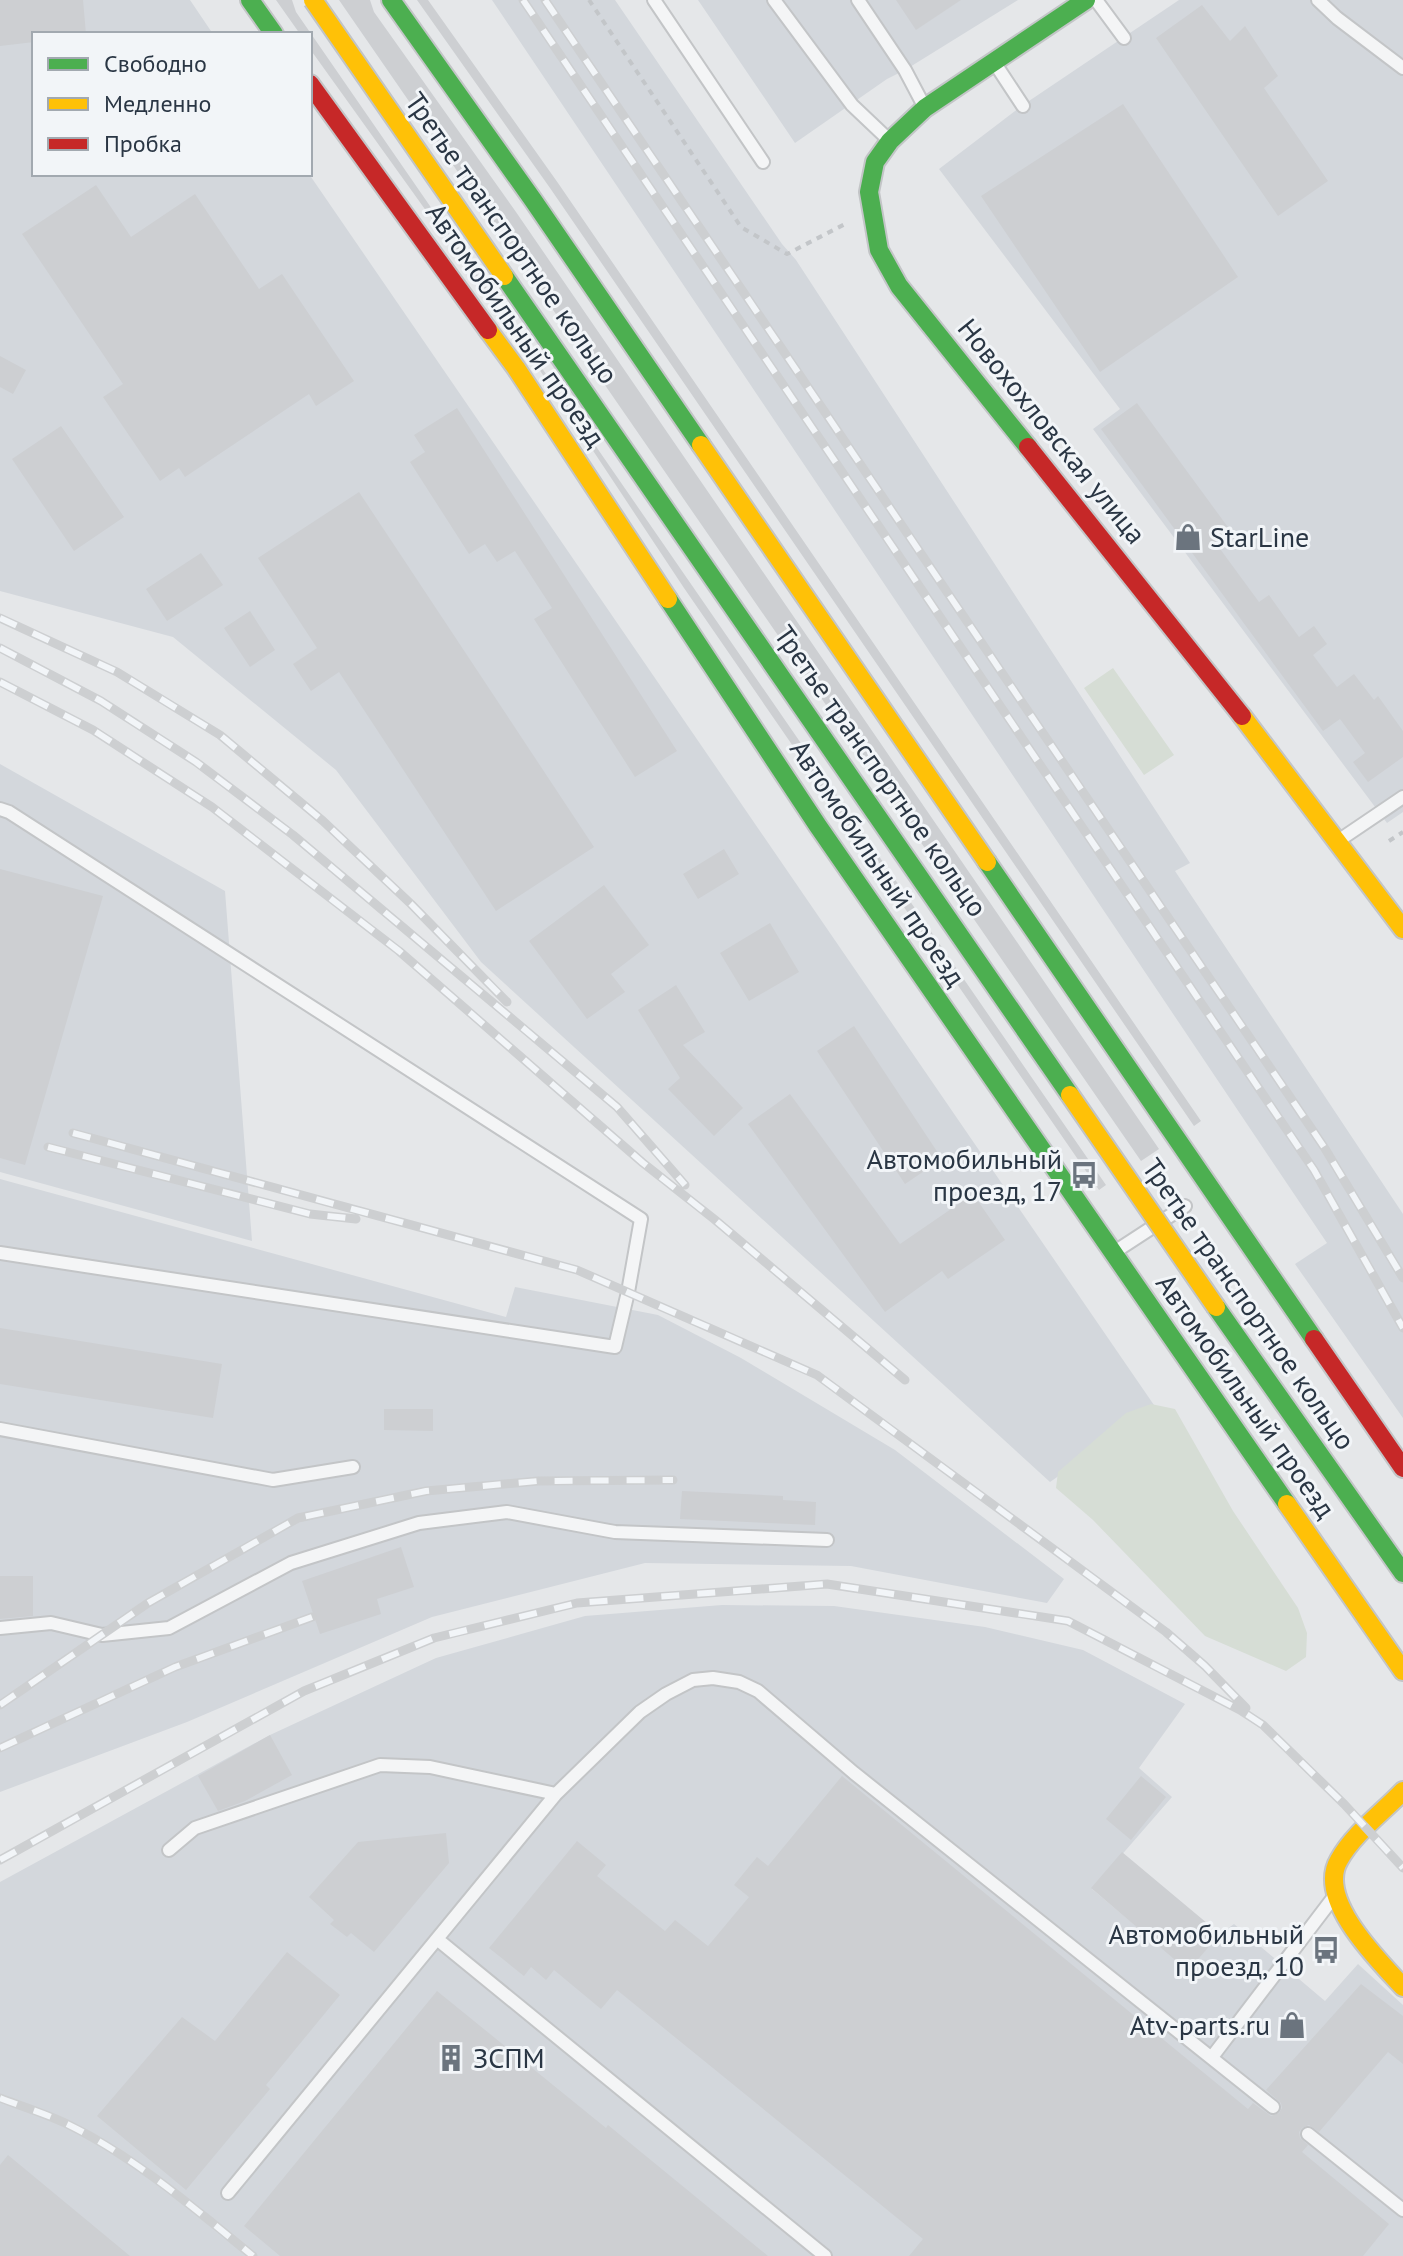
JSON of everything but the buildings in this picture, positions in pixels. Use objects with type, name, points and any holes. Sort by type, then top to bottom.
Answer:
[{"type":"main road","points":[[250,0],[273,32]]},
{"type":"main road","name":"Третье транспортное кольцо","points":[[313,0],[1403,1573]]},
{"type":"main road","name":"Третье транспортное кольцо","points":[[391,0],[542,213],[1403,1468]]},
{"type":"main road","name":"Новохохловская улица","points":[[1086,0],[925,108],[890,141],[875,162],[869,192],[879,250],[899,286],[1206,668],[1403,929]]},
{"type":"main road","name":"Автомобильный проезд","points":[[312,87],[516,368],[818,826],[1403,1671]]},
{"type":"main road","points":[[1403,1791],[1336,1864],[1334,1878],[1336,1894],[1357,1936],[1403,1987]]},
{"type":"lane","points":[[654,0],[763,162]]},
{"type":"lane","points":[[774,0],[852,105],[890,141]]},
{"type":"lane","points":[[858,0],[905,70],[925,108]]},
{"type":"lane","points":[[1096,0],[1124,38]]},
{"type":"lane","points":[[1318,0],[1403,68]]},
{"type":"lane","points":[[994,62],[1023,106]]},
{"type":"lane","points":[[1338,841],[1403,797]]},
{"type":"lane","points":[[0,809],[641,1219],[615,1347],[0,1253]]},
{"type":"lane","points":[[1113,1253],[1185,1206]]},
{"type":"lane","points":[[0,1429],[273,1480],[353,1467]]},
{"type":"lane","points":[[0,1628],[51,1623],[102,1635],[169,1628],[291,1563],[419,1523],[507,1512],[615,1532],[827,1540]]},
{"type":"lane","points":[[228,2193],[556,1794],[640,1712],[693,1680],[713,1678],[739,1682],[758,1691],[854,1773],[1273,2107]]},
{"type":"lane","points":[[169,1850],[195,1828],[380,1765],[430,1767],[556,1794]]},
{"type":"lane","points":[[1212,2057],[1336,1894]]},
{"type":"lane","points":[[437,1939],[825,2256]]},
{"type":"lane","points":[[1308,2134],[1403,2210]]},
{"type":"path","points":[[589,0],[741,227],[787,254],[871,211]]},
{"type":"path","points":[[1389,841],[1403,832]]},
{"type":"shaded area","points":[[0,0],[190,0],[212,32],[32,32],[32,176],[310,176],[1156,1408],[1050,1482],[481,962],[336,770],[173,637],[0,591]]},
{"type":"shaded area","points":[[492,0],[615,0],[796,260],[1190,863],[1175,871],[1403,1214],[1403,1418],[1295,1264],[1327,1243]]},
{"type":"shaded area","points":[[698,0],[1018,0],[887,79],[795,143]]},
{"type":"shaded area","points":[[1179,0],[1403,0],[1403,812],[1387,823],[1093,429],[1120,409],[939,169],[1023,105]]},
{"type":"shaded area","points":[[1113,668],[1174,755],[1144,775],[1084,688]]},
{"type":"shaded area","points":[[0,764],[225,891],[252,1241],[0,1172]]},
{"type":"shaded area","points":[[0,1179],[506,1317],[515,1287],[658,1315],[741,1358],[895,1450],[1064,1579],[1047,1603],[851,1566],[645,1563],[432,1617],[187,1722],[0,1792]]},
{"type":"shaded area","points":[[1151,1404],[1175,1409],[1233,1511],[1298,1608],[1307,1633],[1306,1657],[1286,1671],[1205,1636],[1093,1520],[1056,1488],[1058,1472],[1126,1413]]},
{"type":"shaded area","points":[[722,1605],[834,1606],[985,1627],[1083,1650],[1185,1704],[1139,1768],[1172,1797],[1092,1889],[1188,1970],[1220,1934],[1234,1924],[1325,2001],[1358,1964],[1403,2005],[1403,2256],[0,2256],[0,1882],[270,1735],[436,1658],[585,1616]]},
{"type":"railway","points":[[523,0],[1314,1170],[1403,1328]]},
{"type":"railway","points":[[545,0],[1324,1147],[1403,1278]]},
{"type":"railway","points":[[0,618],[117,672],[220,735],[323,821],[411,904],[507,1002]]},
{"type":"railway","points":[[0,648],[101,701],[196,762],[293,835],[617,1107],[685,1185]]},
{"type":"railway","points":[[0,682],[93,730],[212,807],[399,951],[643,1163],[905,1380]]},
{"type":"railway","points":[[73,1133],[577,1270],[817,1375],[1166,1632],[1246,1708]]},
{"type":"railway","points":[[48,1147],[310,1214],[356,1219]]},
{"type":"railway","points":[[0,1705],[148,1603],[298,1518],[426,1491],[538,1481],[673,1480]]},
{"type":"railway","points":[[0,1860],[304,1691],[434,1638],[577,1603],[827,1584],[1068,1621],[1240,1710],[1263,1725],[1344,1804],[1403,1868]]},
{"type":"railway","points":[[0,1748],[175,1667],[312,1617]]},
{"type":"railway","points":[[0,2098],[61,2121],[94,2138],[164,2185],[253,2256]]},
{"type":"traffic: fast","points":[[250,0],[273,32]]},
{"type":"traffic: fast","points":[[391,0],[701,445]]},
{"type":"traffic: fast","points":[[1028,447],[899,286],[879,250],[869,192],[875,162],[890,141],[925,108],[1086,0]]},
{"type":"traffic: fast","points":[[504,276],[1070,1095]]},
{"type":"traffic: fast","points":[[668,599],[818,826],[1287,1504]]},
{"type":"traffic: fast","points":[[987,862],[1314,1339]]},
{"type":"traffic: fast","points":[[1216,1307],[1403,1573]]},
{"type":"traffic: slow","points":[[313,0],[504,276]]},
{"type":"traffic: slow","points":[[488,330],[668,599]]},
{"type":"traffic: slow","points":[[701,445],[987,862]]},
{"type":"traffic: slow","points":[[1242,716],[1403,929]]},
{"type":"traffic: slow","points":[[1070,1095],[1216,1307]]},
{"type":"traffic: slow","points":[[1287,1504],[1403,1671]]},
{"type":"traffic: slow","points":[[1403,1791],[1352,1841],[1339,1860],[1334,1876],[1336,1892],[1353,1928],[1403,1987]]},
{"type":"traffic: jam","points":[[312,87],[488,330]]},
{"type":"traffic: jam","points":[[1028,447],[1242,716]]},
{"type":"traffic: jam","points":[[1314,1339],[1403,1468]]},
{"type":"place","name":"StarLine","points":[[1188,537]]},
{"type":"place","name":"Автомобильный проезд, 17","points":[[1084,1175]]},
{"type":"place","name":"Автомобильный проезд, 10","points":[[1326,1950]]},
{"type":"place","name":"Atv-parts.ru","points":[[1292,2025]]},
{"type":"place","name":"ЗСПМ","points":[[451,2058]]}]
